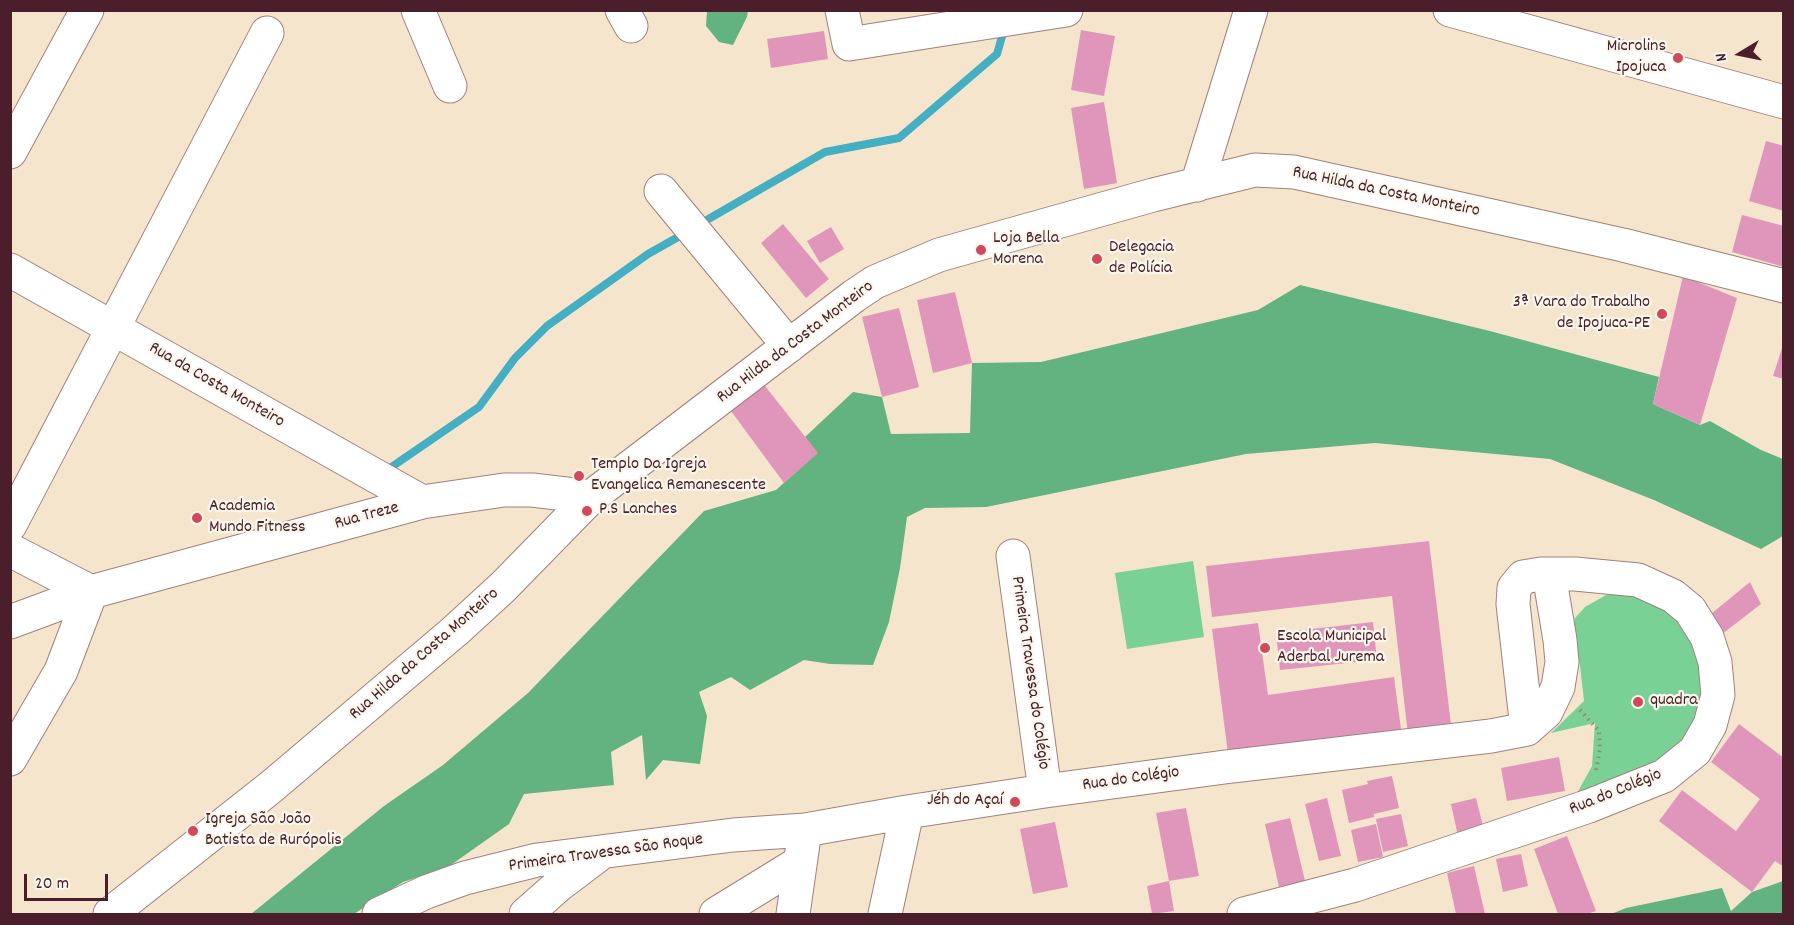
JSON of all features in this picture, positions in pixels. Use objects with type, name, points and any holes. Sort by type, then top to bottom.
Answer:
[{"type":"street","points":[[10,152],[87,10]]},
{"type":"street","points":[[418,10],[450,87]]},
{"type":"street","points":[[842,10],[849,44],[1065,10]]},
{"type":"street","points":[[1197,185],[1251,10]]},
{"type":"street","points":[[1450,10],[1784,102]]},
{"type":"street","points":[[10,525],[267,33]]},
{"type":"street","name":"Rua Hilda da Costa Monteiro","points":[[110,915],[272,787],[455,631],[503,587],[591,497],[854,296],[875,282],[939,255],[1153,195],[1256,170],[1294,171],[1623,245],[1784,286]]},
{"type":"street","points":[[671,203],[789,346]]},
{"type":"street","name":"Rua da Costa Monteiro","points":[[10,270],[422,502]]},
{"type":"street","name":"Rua Treze","points":[[10,622],[91,592],[422,502],[504,490],[532,490],[591,497]]},
{"type":"street","points":[[10,550],[91,592],[61,671],[10,759]]},
{"type":"street","name":"Primeira Travessa do Colégio","points":[[1012,556],[1045,791]]},
{"type":"street","points":[[1527,729],[1546,712],[1558,687],[1562,662],[1549,574]]},
{"type":"street","name":"Rua do Colégio","points":[[805,830],[1045,791],[1491,736],[1527,729],[1513,604],[1514,588],[1523,577],[1575,574],[1638,580],[1673,596],[1690,610],[1707,637],[1715,662],[1718,695],[1710,725],[1695,751],[1664,776],[1589,806],[1355,885],[1244,915]]},
{"type":"street","points":[[885,915],[907,812]]},
{"type":"street","points":[[793,915],[805,830]]},
{"type":"street","name":"Primeira Travessa São Roque","points":[[379,915],[426,892],[465,878],[537,860],[733,835],[805,830]]},
{"type":"street","points":[[526,915],[560,884],[602,853]]},
{"type":"street","points":[[716,915],[799,863]]},
{"type":"path","points":[[1558,687],[1599,731],[1600,749],[1589,806]]},
{"type":"green space","points":[[707,11],[748,11],[733,45],[719,42],[706,26]]},
{"type":"green space","points":[[1300,285],[1490,331],[1659,377],[1653,404],[1700,425],[1710,421],[1761,450],[1783,459],[1783,536],[1761,549],[1654,500],[1550,459],[1375,443],[1246,454],[986,507],[925,508],[907,517],[889,622],[873,665],[830,664],[804,660],[750,690],[731,677],[699,692],[707,716],[700,764],[663,760],[646,780],[642,735],[611,752],[614,785],[524,794],[509,824],[448,867],[403,882],[354,914],[251,914],[384,806],[443,765],[528,693],[704,511],[776,490],[817,453],[805,437],[853,392],[882,397],[891,434],[970,433],[972,363],[1041,362],[1258,310]]},
{"type":"green space","points":[[1193,561],[1204,637],[1127,649],[1115,573]]},
{"type":"green space","points":[[1631,590],[1679,616],[1699,643],[1706,700],[1676,757],[1571,804],[1592,766],[1595,723],[1551,733],[1584,701],[1572,628],[1575,618],[1585,607],[1613,591]]},
{"type":"green space","points":[[1783,881],[1783,914],[1611,914],[1626,908],[1722,888],[1731,911],[1752,892]]},
{"type":"building","points":[[1081,30],[1115,36],[1104,96],[1071,90]]},
{"type":"building","points":[[824,31],[828,59],[771,68],[767,39]]},
{"type":"building","points":[[1104,102],[1117,183],[1084,189],[1071,108]]},
{"type":"building","points":[[1766,141],[1784,146],[1784,211],[1749,201]]},
{"type":"building","points":[[1742,215],[1784,226],[1784,267],[1732,252]]},
{"type":"building","points":[[783,224],[829,279],[806,298],[761,243]]},
{"type":"building","points":[[831,227],[844,249],[820,263],[807,241]]},
{"type":"building","points":[[1683,276],[1737,298],[1700,425],[1653,404]]},
{"type":"building","points":[[955,292],[972,363],[933,373],[917,300]]},
{"type":"building","points":[[899,308],[919,387],[882,397],[862,317]]},
{"type":"building","points":[[1784,345],[1784,379],[1773,376]]},
{"type":"building","points":[[761,381],[818,453],[784,483],[728,407]]},
{"type":"building","points":[[1429,541],[1452,733],[1408,735],[1392,596],[1212,617],[1206,566]]},
{"type":"building","points":[[1750,582],[1761,604],[1717,638],[1706,618]]},
{"type":"building","points":[[1373,622],[1377,660],[1280,670],[1276,633]]},
{"type":"building","points":[[1258,623],[1268,695],[1394,677],[1401,729],[1228,754],[1212,629]]},
{"type":"building","points":[[1739,724],[1784,758],[1784,867],[1775,861],[1752,892],[1659,821],[1682,790],[1736,831],[1760,799],[1711,762]]},
{"type":"building","points":[[1559,757],[1565,791],[1507,801],[1501,768]]},
{"type":"building","points":[[1392,776],[1399,808],[1349,823],[1342,790],[1368,784],[1367,781]]},
{"type":"building","points":[[1327,798],[1341,856],[1319,861],[1305,804]]},
{"type":"building","points":[[1476,798],[1484,830],[1458,836],[1451,804]]},
{"type":"building","points":[[1186,808],[1199,876],[1169,881],[1156,813]]},
{"type":"building","points":[[1401,814],[1408,846],[1383,852],[1376,819]]},
{"type":"building","points":[[1290,818],[1305,881],[1279,887],[1265,824]]},
{"type":"building","points":[[1055,822],[1068,887],[1033,894],[1020,829]]},
{"type":"building","points":[[1376,824],[1383,857],[1358,862],[1351,830]]},
{"type":"building","points":[[1567,836],[1596,911],[1587,914],[1558,914],[1534,849]]},
{"type":"building","points":[[1521,854],[1528,886],[1503,892],[1496,859]]},
{"type":"building","points":[[1474,866],[1485,914],[1456,914],[1447,873]]},
{"type":"building","points":[[1169,881],[1174,911],[1152,914],[1147,886]]},
{"type":"waterway","points":[[698,225],[825,152],[899,138],[997,54],[1005,26]]},
{"type":"waterway","points":[[390,468],[479,407],[515,358],[547,326],[648,254],[687,232]]},
{"type":"place","name":"Microlins Ipojuca","points":[[1678,58]]},
{"type":"place","name":"Loja Bella Morena","points":[[981,250]]},
{"type":"place","name":"Delegacia de Polícia","points":[[1097,259]]},
{"type":"place","name":"3ª Vara do Trabalho de Ipojuca-PE","points":[[1662,314]]},
{"type":"place","name":"Templo Da Igreja Evangelica Remanescente","points":[[579,476]]},
{"type":"place","name":"P.S Lanches","points":[[587,511]]},
{"type":"place","name":"Academia Mundo Fitness","points":[[197,518]]},
{"type":"place","name":"Escola Municipal Aderbal Jurema","points":[[1265,648]]},
{"type":"place","name":"quadra","points":[[1638,702]]},
{"type":"place","name":"Jéh do Açaí","points":[[1015,802]]},
{"type":"place","name":"Igreja São João Batista de Rurópolis","points":[[193,831]]}]
